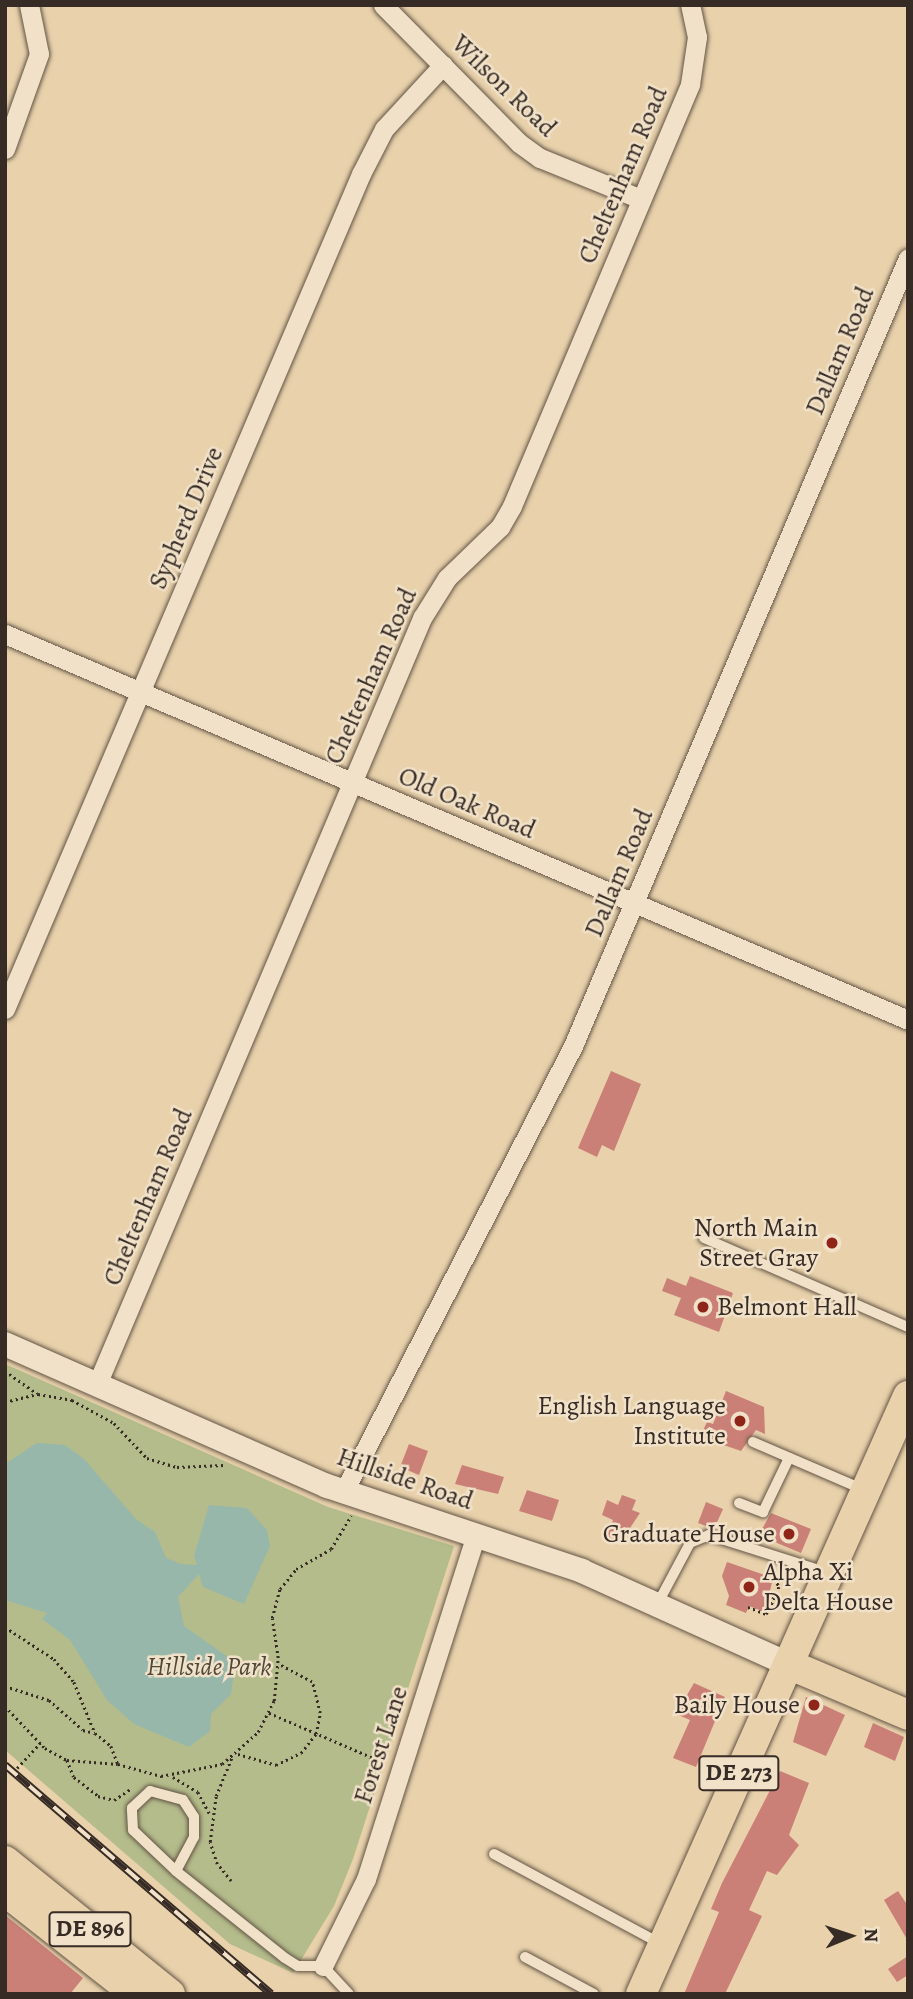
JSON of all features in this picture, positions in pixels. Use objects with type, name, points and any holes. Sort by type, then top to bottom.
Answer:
[{"type":"main road","name":"DE 273","points":[[641,1994],[908,1396]]},
{"type":"main road","points":[[788,1664],[908,1715]]},
{"type":"main road","name":"DE 896","points":[[6,1871],[136,1994]]},
{"type":"main road","name":"DE 896","points":[[6,1871],[170,1994]]},
{"type":"street","points":[[5,149],[39,54],[29,5]]},
{"type":"street","name":"Wilson Road","points":[[383,5],[540,158],[641,200]]},
{"type":"street","name":"Cheltenham Road","points":[[98,1382],[435,593],[500,527],[512,506],[690,84],[697,37],[690,5]]},
{"type":"street","name":"Sypherd Drive","points":[[5,1010],[372,150],[400,109],[443,65]]},
{"type":"street","name":"Dallam Road","points":[[348,1502],[562,1068],[908,258]]},
{"type":"street","name":"Old Oak Road","points":[[5,634],[908,1020]]},
{"type":"street","name":"Hillside Road","points":[[5,1344],[98,1382],[348,1502],[476,1535],[658,1603],[788,1664]]},
{"type":"street","name":"Forest Lane","points":[[323,1966],[366,1879],[476,1535]]},
{"type":"lane","points":[[704,1238],[908,1326]]},
{"type":"lane","points":[[753,1442],[866,1490]]},
{"type":"lane","points":[[739,1503],[763,1512],[789,1458]]},
{"type":"lane","points":[[658,1603],[681,1556],[698,1537],[719,1537],[766,1556],[829,1573]]},
{"type":"lane","points":[[176,1871],[194,1837],[194,1817],[183,1800],[150,1791],[132,1808],[133,1830],[176,1871],[285,1958],[298,1966],[323,1966],[349,1994]]},
{"type":"lane","points":[[494,1854],[663,1945]]},
{"type":"lane","points":[[525,1957],[594,1994]]},
{"type":"path","points":[[5,1372],[5,1390]]},
{"type":"path","points":[[5,1372],[38,1394],[93,1409],[136,1449],[160,1463],[228,1465]]},
{"type":"path","points":[[5,1402],[38,1394]]},
{"type":"path","points":[[5,1706],[40,1743],[67,1760],[118,1764],[151,1774],[186,1775],[232,1757],[269,1713],[278,1664],[272,1618],[280,1589],[296,1569],[331,1549],[346,1533],[348,1502]]},
{"type":"path","points":[[748,1607],[766,1614],[779,1587],[766,1556]]},
{"type":"path","points":[[766,1594],[797,1607]]},
{"type":"path","points":[[5,1627],[54,1659],[85,1701],[95,1733]]},
{"type":"path","points":[[237,1754],[276,1765],[302,1753],[316,1734],[320,1713],[312,1682],[278,1664]]},
{"type":"path","points":[[5,1686],[49,1700],[83,1730],[95,1733],[111,1746],[118,1764]]},
{"type":"path","points":[[269,1713],[387,1764]]},
{"type":"path","points":[[17,1768],[40,1743]]},
{"type":"path","points":[[231,1881],[217,1864],[210,1842],[216,1796],[232,1757]]},
{"type":"path","points":[[67,1760],[74,1777],[107,1800],[138,1783]]},
{"type":"path","points":[[145,1778],[151,1774]]},
{"type":"green space","name":"Hillside Park","points":[[5,1364],[328,1507],[454,1546],[353,1859],[334,1906],[293,1973],[230,1944],[5,1750]]},
{"type":"shaded area","points":[[37,1443],[65,1445],[84,1459],[136,1519],[155,1532],[166,1558],[181,1564],[197,1565],[194,1556],[209,1505],[247,1508],[267,1530],[270,1546],[244,1604],[203,1587],[199,1574],[178,1597],[184,1626],[232,1660],[234,1672],[231,1694],[211,1714],[210,1731],[189,1747],[134,1724],[107,1700],[70,1640],[42,1619],[47,1613],[5,1600],[5,1464]]},
{"type":"building","points":[[611,1071],[641,1084],[614,1151],[602,1145],[597,1157],[578,1148]]},
{"type":"building","name":"Belmont Hall","points":[[690,1276],[733,1293],[719,1332],[674,1315],[681,1298],[662,1291],[667,1278],[686,1286]]},
{"type":"building","name":"English Language Institute","points":[[726,1391],[764,1407],[765,1434],[756,1430],[741,1451],[700,1437],[707,1422],[713,1424]]},
{"type":"building","points":[[409,1444],[428,1451],[419,1475],[400,1467]]},
{"type":"building","points":[[462,1465],[504,1477],[498,1494],[455,1484]]},
{"type":"building","points":[[527,1490],[559,1500],[552,1521],[519,1511]]},
{"type":"building","points":[[622,1495],[636,1500],[632,1510],[640,1513],[620,1543],[606,1537],[613,1520],[602,1515],[607,1500],[618,1505]]},
{"type":"building","points":[[706,1502],[723,1509],[714,1529],[698,1523]]},
{"type":"building","name":"Graduate House","points":[[771,1513],[811,1529],[801,1553],[777,1543],[762,1529]]},
{"type":"building","name":"Alpha Xi Delta House","points":[[727,1562],[773,1578],[765,1612],[749,1606],[746,1613],[726,1605],[729,1596],[722,1576]]},
{"type":"building","points":[[694,1683],[725,1697],[696,1767],[673,1758],[690,1720],[676,1714]]},
{"type":"building","points":[[806,1697],[845,1715],[826,1756],[793,1742]]},
{"type":"building","points":[[873,1723],[904,1737],[895,1761],[864,1747]]},
{"type":"building","points":[[780,1771],[809,1783],[789,1835],[799,1845],[777,1875],[767,1871],[749,1910],[762,1916],[725,1994],[684,1994],[719,1912],[711,1909],[722,1883]]},
{"type":"building","points":[[898,1891],[908,1906],[908,1941],[884,1900]]},
{"type":"building","points":[[5,1915],[83,1978],[70,1994],[5,1994]]},
{"type":"building","points":[[908,1956],[908,1975],[897,1982],[888,1969]]},
{"type":"railway","points":[[5,1765],[271,1994]]},
{"type":"place","name":"North Main Street Gray","points":[[832,1243]]},
{"type":"place","name":"Belmont Hall","points":[[703,1307]]},
{"type":"place","name":"English Language Institute","points":[[740,1421]]},
{"type":"place","name":"Graduate House","points":[[789,1534]]},
{"type":"place","name":"Alpha Xi Delta House","points":[[749,1587]]},
{"type":"place","name":"Baily House","points":[[814,1705]]}]
